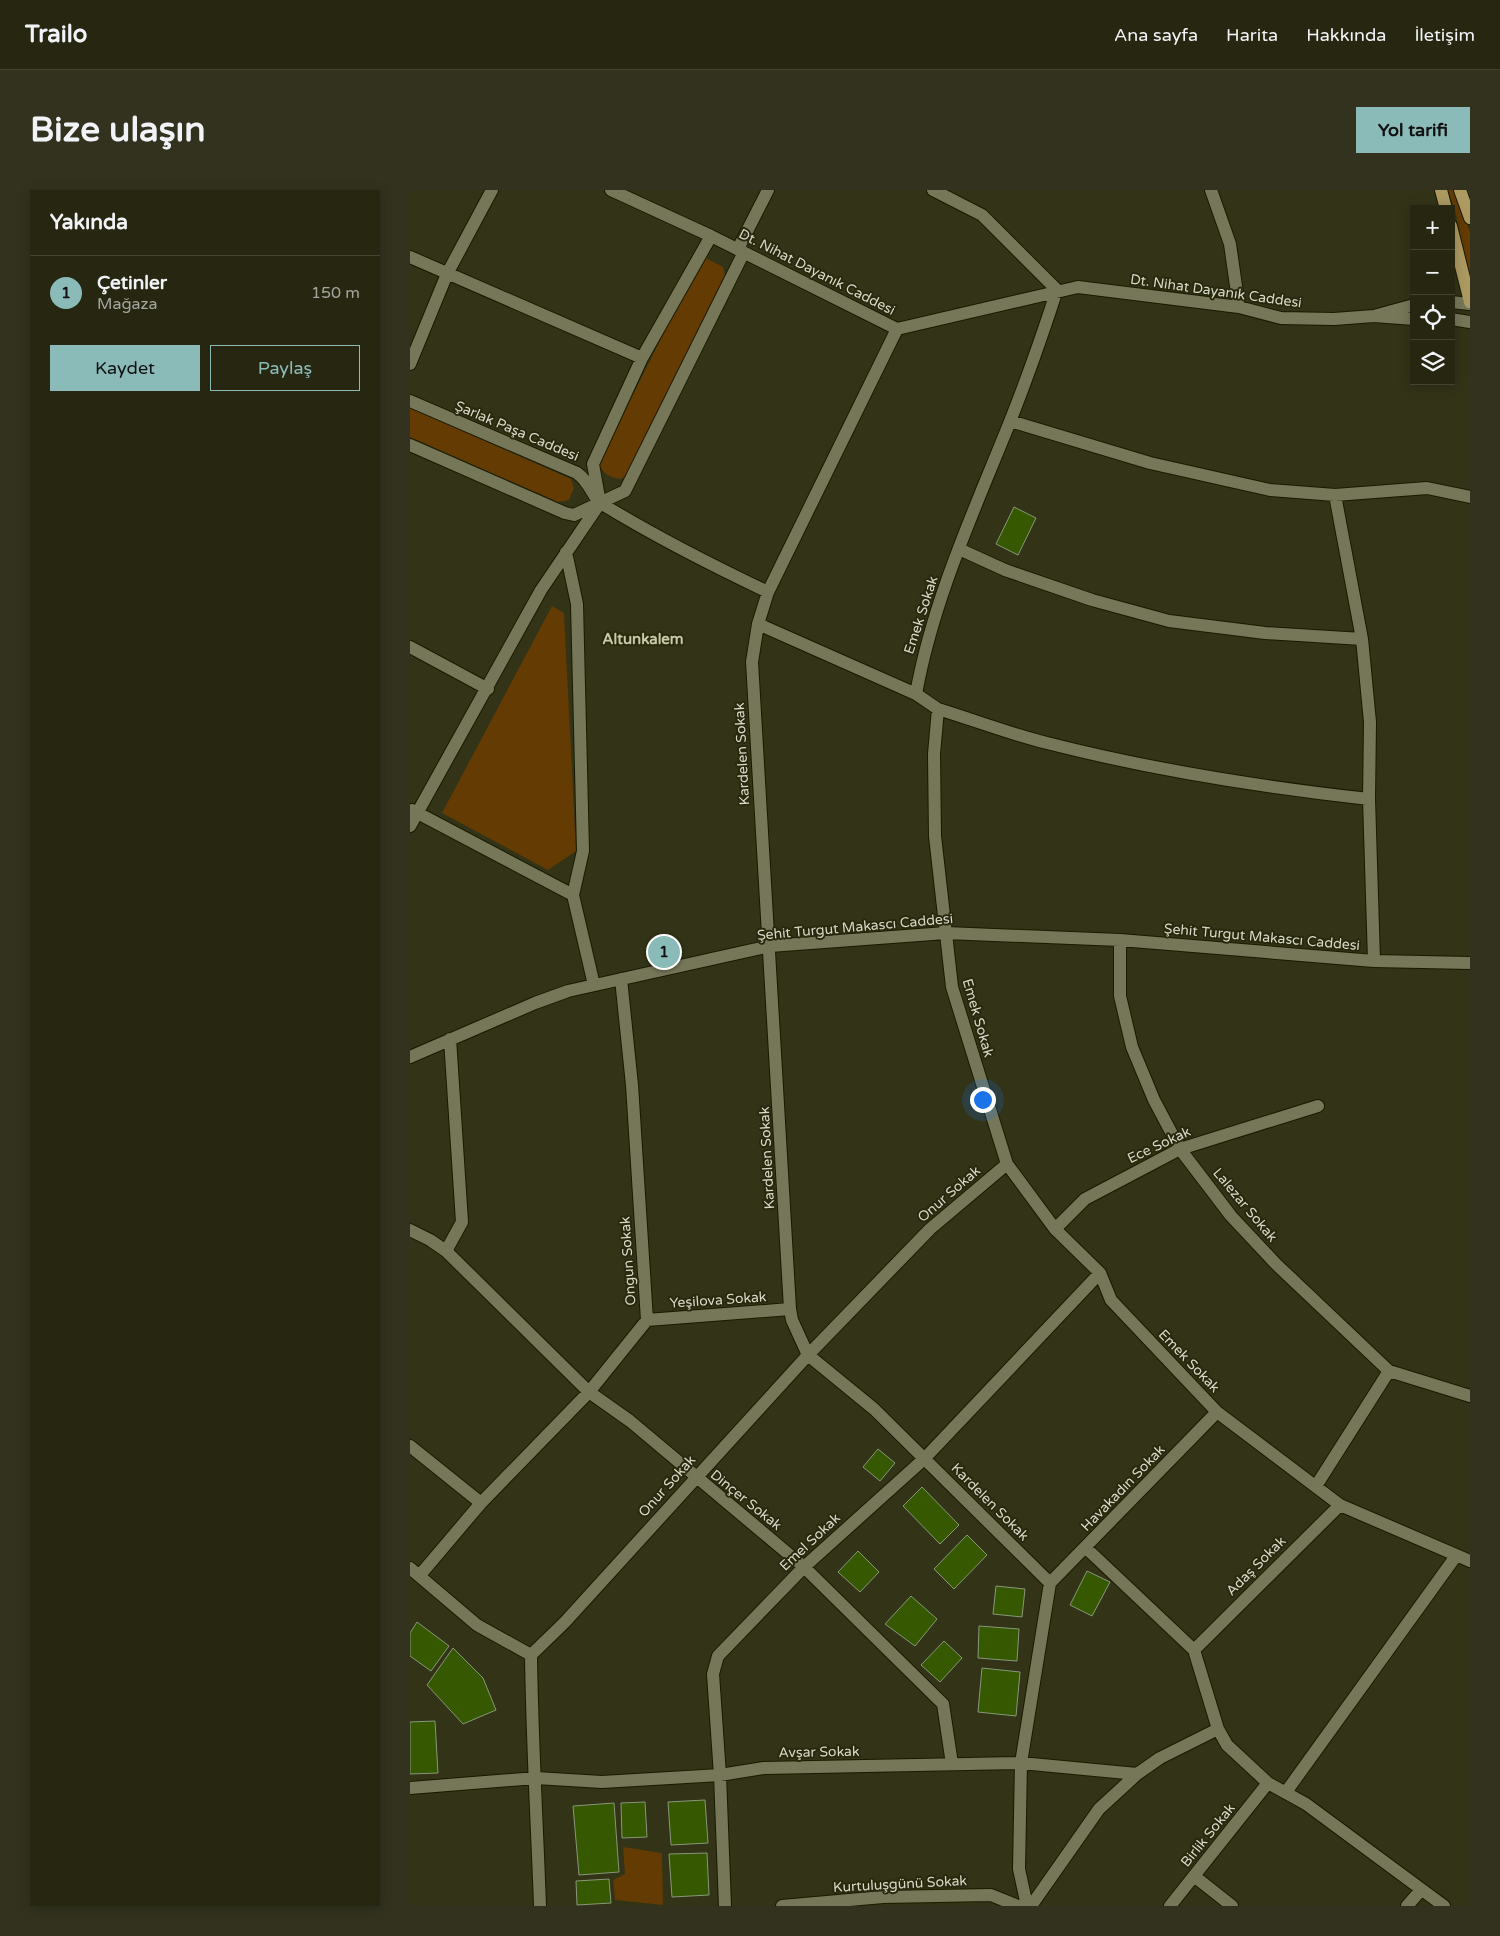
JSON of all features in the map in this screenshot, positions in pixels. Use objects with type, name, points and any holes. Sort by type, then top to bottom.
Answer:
[{"type":"main road","points":[[1441,190],[1445,205]]},
{"type":"main road","points":[[1460,190],[1470,218]]},
{"type":"main road","points":[[1455,242],[1470,303]]},
{"type":"street","points":[[410,364],[447,274],[492,190]]},
{"type":"street","name":"Dt. Nihat Dayanık Caddesi","points":[[611,190],[711,236],[897,329],[1057,290],[1078,287],[1239,307],[1281,318],[1334,319],[1374,316],[1410,319]]},
{"type":"street","points":[[410,445],[564,513],[574,515],[625,491],[768,190]]},
{"type":"street","points":[[933,190],[982,215],[1057,290]]},
{"type":"street","points":[[1211,190],[1230,244],[1239,307]]},
{"type":"street","points":[[410,826],[414,811],[488,689],[540,590],[600,503],[593,464],[642,358],[711,236]]},
{"type":"street","points":[[410,257],[642,358]]},
{"type":"street","name":"Emek Sokak","points":[[916,694],[922,655],[959,549],[984,482],[1010,421],[1057,290]]},
{"type":"street","points":[[1455,302],[1470,303]]},
{"type":"street","name":"Dt. Nihat Dayanık Caddesi","points":[[1374,316],[1410,306]]},
{"type":"street","points":[[1455,320],[1470,322]]},
{"type":"street","name":"Kardelen Sokak","points":[[897,329],[768,592],[758,624],[752,662],[790,1309],[792,1320],[808,1355],[874,1409],[1050,1583]]},
{"type":"street","name":"Şarlak Paşa Caddesi","points":[[410,401],[577,473],[587,480],[600,503]]},
{"type":"street","points":[[1010,421],[1112,452],[1210,478],[1270,490],[1335,495],[1427,488],[1470,497]]},
{"type":"street","points":[[1335,495],[1362,639],[1370,722],[1369,799],[1374,961]]},
{"type":"street","points":[[600,503],[694,557],[768,592]]},
{"type":"street","points":[[959,549],[1005,570],[1092,600],[1169,621],[1265,633],[1362,639]]},
{"type":"street","points":[[566,552],[577,604],[583,851],[573,895],[594,985]]},
{"type":"street","points":[[758,624],[916,694],[938,709],[1044,743],[1183,774],[1369,799]]},
{"type":"street","points":[[410,647],[488,689]]},
{"type":"street","name":"Emek Sokak","points":[[938,709],[934,754],[935,836],[952,987],[1007,1164],[1055,1229],[1100,1273],[1110,1300],[1217,1412],[1340,1505],[1470,1561]]},
{"type":"street","points":[[414,811],[573,895]]},
{"type":"street","name":"Şehit Turgut Makascı Caddesi","points":[[410,1057],[534,1003],[594,985],[770,946],[946,933],[1120,940],[1374,961],[1470,963]]},
{"type":"street","name":"Lalezar Sokak","points":[[1120,940],[1120,996],[1132,1047],[1154,1100],[1180,1149],[1231,1216],[1263,1250],[1389,1371],[1470,1396]]},
{"type":"street","name":"Ongun Sokak","points":[[415,1572],[589,1392],[647,1320],[632,1085],[621,979]]},
{"type":"street","points":[[446,1251],[462,1222],[450,1039]]},
{"type":"street","name":"Ece Sokak","points":[[1055,1229],[1085,1199],[1180,1149],[1318,1106]]},
{"type":"street","name":"Onur Sokak","points":[[531,1655],[565,1622],[808,1355],[930,1229],[1007,1164]]},
{"type":"street","name":"Dinçer Sokak","points":[[410,1230],[446,1251],[589,1392],[630,1421],[804,1567],[943,1704],[952,1764]]},
{"type":"street","name":"Emel Sokak","points":[[725,1906],[720,1775],[713,1674],[718,1656],[804,1567],[924,1459],[1100,1273]]},
{"type":"street","name":"Yeşilova Sokak","points":[[647,1320],[790,1309]]},
{"type":"street","points":[[1316,1486],[1389,1371]]},
{"type":"street","name":"Havakadın Sokak","points":[[1050,1583],[1217,1412]]},
{"type":"street","points":[[410,1446],[481,1503]]},
{"type":"street","name":"Adaş Sokak","points":[[1194,1650],[1340,1505]]},
{"type":"street","points":[[1086,1548],[1194,1650],[1218,1729],[1227,1745],[1268,1783],[1306,1804],[1444,1906]]},
{"type":"street","points":[[1286,1792],[1456,1556]]},
{"type":"street","points":[[415,1572],[477,1625],[531,1655],[532,1738],[536,1778],[540,1906]]},
{"type":"street","points":[[1027,1906],[1019,1869],[1021,1763],[1050,1583]]},
{"type":"street","points":[[1031,1906],[1099,1808],[1137,1774],[1160,1758],[1218,1729]]},
{"type":"street","name":"Avşar Sokak","points":[[410,1788],[536,1778],[602,1782],[720,1775],[764,1768],[952,1764],[1021,1763],[1137,1774]]},
{"type":"street","name":"Birlik Sokak","points":[[1170,1906],[1268,1783]]},
{"type":"street","points":[[1194,1876],[1232,1906]]},
{"type":"street","points":[[1408,1906],[1421,1890]]},
{"type":"street","name":"Kurtuluşgünü Sokak","points":[[782,1906],[883,1897],[991,1895],[1018,1906]]},
{"type":"shaded area","points":[[1448,190],[1456,190],[1470,233],[1470,280],[1455,205],[1453,205]]},
{"type":"shaded area","points":[[706,258],[723,267],[725,275],[628,473],[621,479],[610,476],[602,470],[599,463],[699,262]]},
{"type":"shaded area","points":[[410,408],[571,479],[574,488],[569,500],[558,502],[410,437]]},
{"type":"shaded area","points":[[552,606],[564,613],[576,851],[548,870],[442,813]]},
{"type":"shaded area","points":[[623,1847],[662,1853],[663,1905],[615,1900],[613,1880],[625,1874]]},
{"type":"building","points":[[1014,507],[1036,518],[1018,555],[996,544]]},
{"type":"building","points":[[878,1449],[895,1463],[880,1481],[863,1467]]},
{"type":"building","points":[[922,1487],[959,1525],[940,1544],[903,1506]]},
{"type":"building","points":[[967,1535],[987,1555],[954,1589],[934,1569]]},
{"type":"building","points":[[858,1551],[879,1572],[860,1592],[838,1572]]},
{"type":"building","points":[[1087,1571],[1110,1582],[1092,1616],[1070,1605]]},
{"type":"building","points":[[996,1586],[1025,1589],[1022,1617],[993,1614]]},
{"type":"building","points":[[911,1596],[937,1619],[915,1646],[885,1624]]},
{"type":"building","points":[[417,1622],[449,1646],[431,1671],[410,1656],[410,1633]]},
{"type":"building","points":[[979,1626],[1019,1629],[1017,1661],[978,1658]]},
{"type":"building","points":[[944,1641],[962,1658],[940,1682],[921,1665]]},
{"type":"building","points":[[453,1648],[483,1678],[496,1710],[463,1724],[427,1685]]},
{"type":"building","points":[[982,1668],[1020,1672],[1016,1716],[978,1712]]},
{"type":"building","points":[[435,1721],[438,1773],[410,1774],[410,1722]]},
{"type":"building","points":[[705,1800],[708,1843],[671,1845],[668,1802]]},
{"type":"building","points":[[645,1802],[647,1837],[622,1838],[621,1803]]},
{"type":"building","points":[[614,1803],[619,1872],[579,1875],[573,1806]]},
{"type":"building","points":[[707,1853],[709,1895],[672,1897],[669,1854]]},
{"type":"building","points":[[609,1879],[611,1903],[577,1905],[576,1881]]},
{"type":"place","name":"Çetinler","points":[[664,952]]},
{"type":"district","name":"Altunkalem","points":[[643,639]]}]
